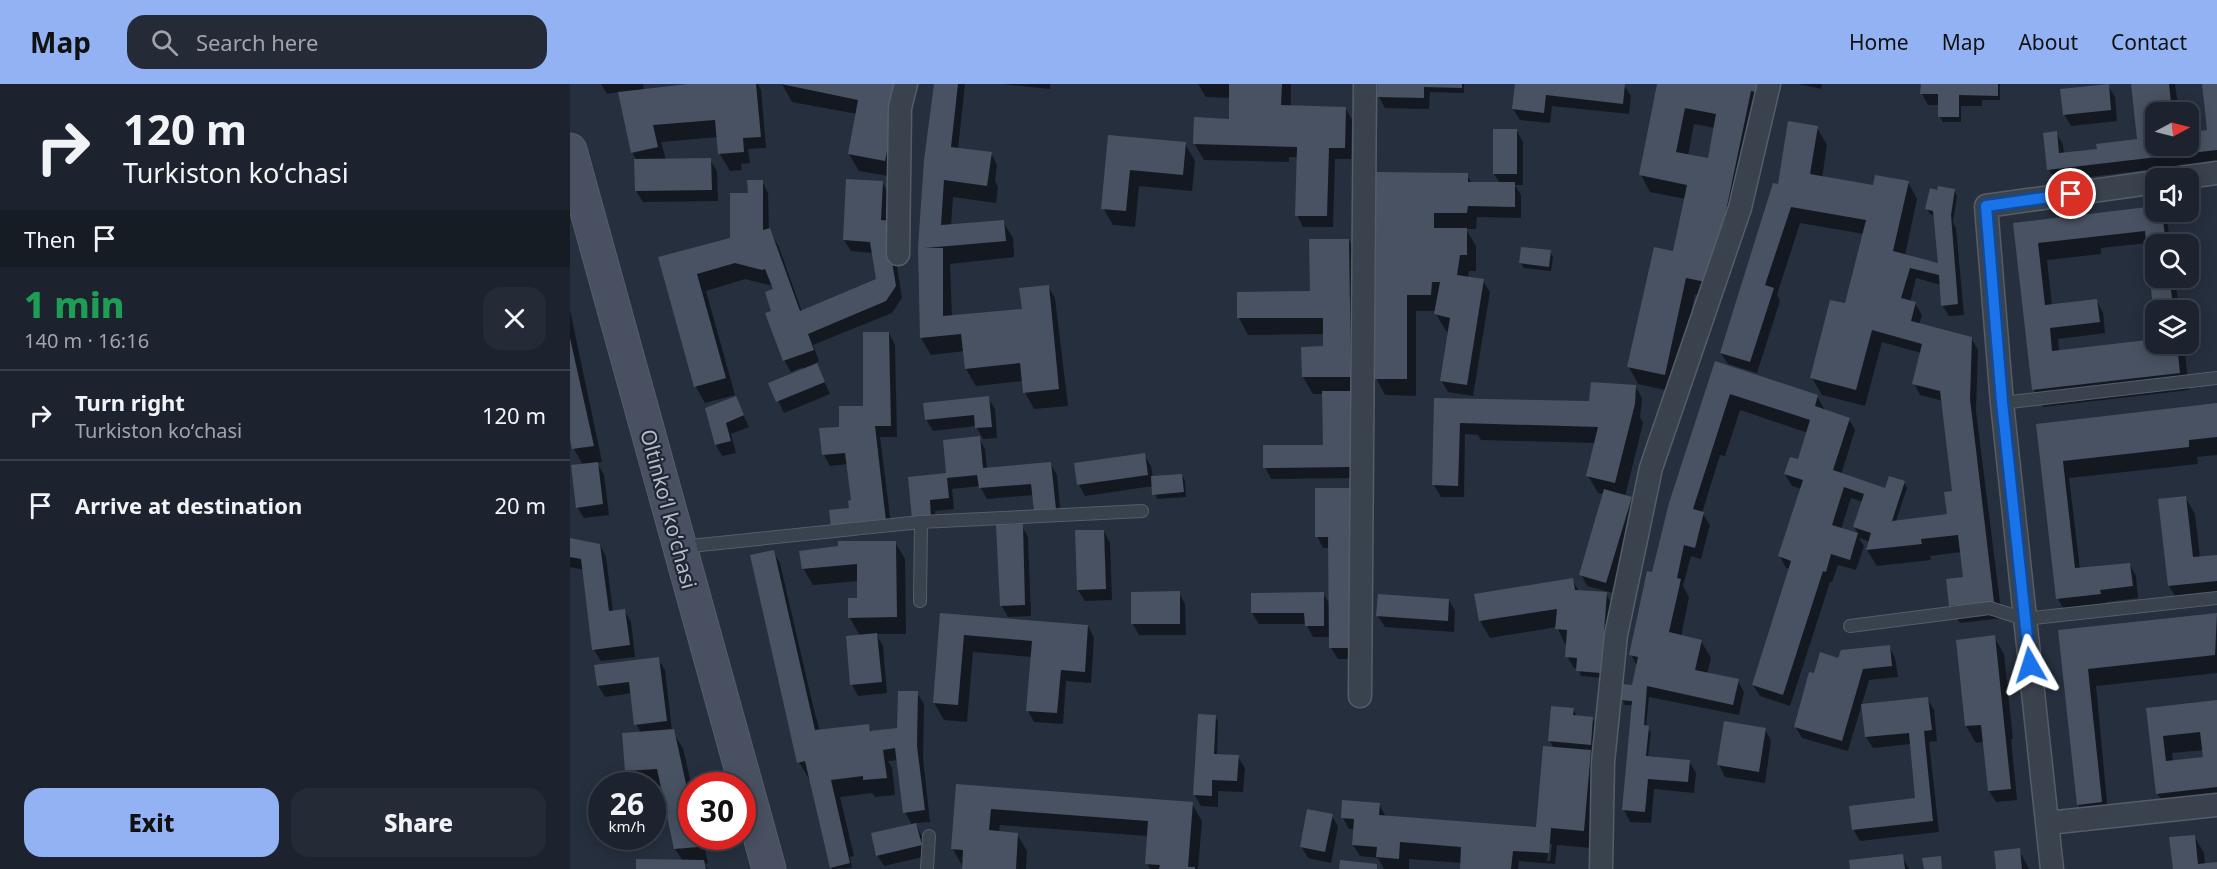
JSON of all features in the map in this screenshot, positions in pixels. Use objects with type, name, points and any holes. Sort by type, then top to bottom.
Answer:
[{"type":"main road","name":"Oltinkoʻl koʻchasi","points":[[570,150],[578,204],[680,547],[769,869]]},
{"type":"street","points":[[898,254],[900,108],[906,84]]},
{"type":"street","points":[[1360,696],[1365,84]]},
{"type":"street","points":[[1601,869],[1603,762],[1616,635],[1646,491],[1651,468],[1740,208],[1769,84]]},
{"type":"street","points":[[2199,175],[2217,173]]},
{"type":"street","points":[[2052,869],[2002,402],[1986,206],[2145,184]]},
{"type":"street","points":[[2048,823],[2217,805]]},
{"type":"lane","points":[[2002,402],[2217,378]]},
{"type":"lane","points":[[680,547],[921,522],[1142,511]]},
{"type":"lane","points":[[920,601],[921,522]]},
{"type":"lane","points":[[1850,626],[1990,608],[2024,620],[2217,597]]},
{"type":"lane","points":[[927,869],[928,836]]},
{"type":"building","points":[[688,84],[756,84],[761,137],[743,138],[744,152],[718,154],[715,120],[653,125],[658,147],[631,153],[618,92]]},
{"type":"building","points":[[781,84],[900,84],[885,161],[848,154],[858,100]]},
{"type":"building","points":[[934,84],[958,84],[951,147],[992,152],[987,186],[944,180],[941,225],[1004,220],[1006,241],[925,248],[943,248],[943,316],[1022,309],[1019,288],[1049,285],[1059,389],[1023,393],[1020,363],[965,369],[961,334],[920,338],[918,248],[924,160]]},
{"type":"building","points":[[1229,84],[1282,84],[1281,105],[1346,107],[1345,148],[1329,148],[1327,216],[1295,216],[1297,147],[1193,144],[1194,117],[1229,119]]},
{"type":"building","points":[[1378,84],[1462,84],[1462,88],[1424,87],[1424,98],[1377,97]]},
{"type":"building","points":[[1515,84],[1625,84],[1623,104],[1546,95],[1544,113],[1512,109]]},
{"type":"building","points":[[1657,84],[1759,84],[1757,92],[1751,91],[1711,283],[1686,278],[1665,375],[1627,367],[1654,247],[1673,251],[1687,185],[1639,175]],"holes":[[[1685,108],[1716,114],[1708,158],[1676,152]]]},
{"type":"building","points":[[1921,84],[1998,84],[1998,96],[1959,95],[1959,117],[1938,117],[1938,94],[1920,94]]},
{"type":"building","points":[[2109,84],[2111,110],[2063,115],[2060,89]]},
{"type":"building","points":[[2131,84],[2169,84],[2171,102],[2145,102],[2145,156],[2166,156],[2047,170],[2043,133],[2057,131],[2059,153],[2097,149],[2096,144],[2137,139]]},
{"type":"building","points":[[2202,84],[2217,84],[2217,150],[2199,152],[2199,131],[2207,130]]},
{"type":"building","points":[[1788,121],[1818,126],[1810,174],[1873,185],[1875,175],[1909,181],[1893,251],[1938,263],[1933,211],[1925,209],[1930,188],[1937,190],[1938,186],[1955,189],[1951,215],[1958,304],[1941,306],[1939,275],[1910,268],[1901,298],[1916,302],[1911,321],[1972,337],[1970,399],[1994,602],[1949,606],[1946,579],[1963,577],[1958,535],[1921,539],[1922,544],[1866,550],[1871,533],[1853,527],[1864,494],[1844,487],[1832,525],[1858,533],[1850,560],[1831,554],[1826,572],[1823,571],[1783,695],[1752,685],[1791,561],[1778,556],[1803,480],[1784,474],[1790,457],[1798,459],[1810,420],[1730,394],[1693,509],[1704,512],[1695,548],[1684,545],[1677,578],[1681,579],[1669,632],[1702,640],[1695,670],[1739,679],[1733,705],[1647,686],[1644,725],[1649,726],[1646,756],[1690,760],[1688,782],[1648,779],[1645,812],[1622,810],[1632,701],[1620,700],[1622,684],[1632,685],[1638,657],[1629,655],[1647,571],[1652,572],[1669,503],[1715,361],[1818,395],[1815,406],[1850,418],[1833,470],[1885,488],[1889,476],[1905,481],[1892,521],[1947,514],[1944,492],[1952,491],[1940,391],[1912,384],[1922,344],[1872,330],[1856,390],[1810,378],[1830,300],[1845,303],[1866,220],[1791,207],[1765,285],[1774,288],[1750,362],[1720,353],[1773,183],[1778,184]]},
{"type":"building","points":[[1493,129],[1517,129],[1517,174],[1493,174]]},
{"type":"building","points":[[1108,135],[1186,142],[1183,175],[1130,170],[1126,211],[1101,209]]},
{"type":"building","points":[[711,158],[712,190],[635,191],[634,159]]},
{"type":"building","points":[[1376,172],[1468,173],[1468,182],[1515,182],[1515,207],[1468,206],[1467,213],[1434,213],[1434,228],[1467,228],[1467,255],[1460,255],[1457,275],[1484,279],[1467,385],[1440,381],[1450,318],[1434,314],[1440,282],[1432,282],[1431,295],[1407,295],[1407,379],[1374,379]]},
{"type":"building","points":[[846,179],[883,181],[881,220],[894,221],[889,243],[896,286],[886,301],[808,334],[814,350],[783,361],[765,313],[771,311],[765,292],[773,289],[765,269],[735,263],[697,274],[726,378],[694,387],[658,257],[730,238],[730,193],[748,193],[747,180],[763,180],[763,230],[770,228],[800,311],[876,279],[870,242],[843,240]]},
{"type":"building","points":[[2145,207],[2145,222],[2163,222],[2165,234],[2145,234],[2145,231],[2038,243],[2045,305],[2097,299],[2100,322],[2050,328],[2052,351],[2145,340],[2145,354],[2178,354],[2180,373],[2032,390],[2013,223]]},
{"type":"building","points":[[1309,239],[1349,239],[1351,377],[1302,377],[1301,347],[1323,346],[1323,318],[1237,318],[1237,292],[1310,291]]},
{"type":"building","points":[[1521,247],[1551,250],[1549,267],[1519,263]]},
{"type":"building","points":[[2151,288],[2171,288],[2172,300],[2152,300]]},
{"type":"building","points":[[863,332],[889,332],[891,426],[875,426],[886,521],[831,528],[829,510],[849,508],[848,501],[851,500],[845,453],[822,455],[819,428],[839,427],[839,406],[863,406]]},
{"type":"building","points":[[570,338],[594,446],[572,449],[570,439]]},
{"type":"building","points":[[817,363],[825,382],[776,402],[768,383]]},
{"type":"building","points":[[1591,382],[1636,385],[1635,404],[1615,483],[1586,476],[1598,427],[1460,423],[1458,486],[1432,485],[1434,398],[1589,401]]},
{"type":"building","points":[[1322,391],[1351,391],[1352,467],[1263,468],[1263,445],[1323,445]]},
{"type":"building","points":[[736,396],[744,415],[726,423],[731,441],[715,445],[705,408]]},
{"type":"building","points":[[989,396],[992,427],[975,428],[974,415],[925,420],[923,403]]},
{"type":"building","points":[[2217,403],[2217,437],[2189,440],[2189,447],[2063,461],[2075,568],[2130,563],[2133,586],[2100,590],[2101,594],[2056,599],[2036,424]]},
{"type":"building","points":[[980,436],[983,468],[1051,462],[1056,509],[1034,511],[1031,484],[979,488],[977,475],[947,478],[949,498],[930,500],[931,517],[912,519],[908,477],[946,473],[943,440]]},
{"type":"building","points":[[1145,453],[1148,475],[1077,485],[1074,463]]},
{"type":"building","points":[[598,462],[603,504],[576,508],[571,465]]},
{"type":"building","points":[[1182,474],[1184,492],[1152,495],[1151,476]]},
{"type":"building","points":[[1315,488],[1352,488],[1354,648],[1329,648],[1328,537],[1315,537]]},
{"type":"building","points":[[1604,489],[1632,497],[1606,583],[1579,575]]},
{"type":"building","points":[[2186,496],[2193,557],[2217,555],[2217,581],[2168,586],[2158,499]]},
{"type":"building","points":[[1023,524],[1025,605],[1000,606],[996,525]]},
{"type":"building","points":[[1075,530],[1104,530],[1106,589],[1077,590]]},
{"type":"building","points":[[570,538],[600,544],[609,611],[625,609],[630,645],[592,650],[581,559],[570,557]]},
{"type":"building","points":[[838,541],[896,541],[897,617],[848,618],[848,598],[857,598],[857,564],[802,569],[799,551],[838,546]]},
{"type":"building","points":[[774,550],[815,730],[869,724],[870,731],[897,728],[898,691],[918,691],[917,746],[925,810],[903,813],[895,748],[883,750],[887,778],[863,780],[863,776],[831,780],[850,863],[830,868],[805,761],[797,763],[750,555]]},
{"type":"building","points":[[1573,578],[1575,590],[1607,592],[1601,673],[1576,671],[1577,658],[1565,657],[1567,630],[1555,629],[1557,609],[1479,621],[1474,594]]},
{"type":"building","points":[[1180,591],[1180,624],[1131,624],[1131,592]]},
{"type":"building","points":[[1324,592],[1324,626],[1305,626],[1304,613],[1251,613],[1251,593]]},
{"type":"building","points":[[1378,594],[1449,599],[1448,621],[1376,616]]},
{"type":"building","points":[[940,613],[1088,625],[1085,672],[1061,670],[1057,713],[1026,711],[1032,641],[964,635],[958,705],[933,703]]},
{"type":"building","points":[[2217,613],[2215,655],[2088,669],[2102,802],[2077,805],[2058,630]]},
{"type":"building","points":[[877,633],[882,682],[850,685],[846,636]]},
{"type":"building","points":[[1995,635],[2011,789],[1988,791],[1981,725],[1965,726],[1956,640]]},
{"type":"building","points":[[1890,645],[1892,666],[1863,669],[1842,741],[1794,727],[1809,672],[1814,673],[1820,652],[1838,658],[1841,650]]},
{"type":"building","points":[[659,657],[667,721],[634,725],[629,682],[597,686],[594,665]]},
{"type":"building","points":[[1928,697],[1932,730],[1924,731],[1933,821],[1852,830],[1849,806],[1915,798],[1909,733],[1865,737],[1861,704]]},
{"type":"building","points":[[2217,700],[2217,787],[2156,794],[2146,708]],"holes":[[[2200,732],[2203,757],[2166,761],[2163,736]]]},
{"type":"building","points":[[1551,706],[1574,708],[1573,715],[1593,717],[1591,745],[1548,741]]},
{"type":"building","points":[[1198,714],[1216,715],[1214,754],[1239,755],[1237,781],[1212,780],[1212,796],[1193,795]]},
{"type":"building","points":[[1724,721],[1766,728],[1759,772],[1717,765]]},
{"type":"building","points":[[674,729],[683,772],[678,772],[678,849],[674,849],[666,811],[666,772],[658,772],[657,769],[625,771],[622,733]]},
{"type":"building","points":[[1543,746],[1591,750],[1584,831],[1551,828],[1549,853],[1513,851],[1511,869],[1460,869],[1461,847],[1400,842],[1399,859],[1376,857],[1377,847],[1352,845],[1354,819],[1341,818],[1342,800],[1380,803],[1379,815],[1536,827]]},
{"type":"building","points":[[956,784],[1193,802],[1188,867],[1195,867],[1195,869],[1159,869],[1160,865],[1145,864],[1148,821],[991,809],[989,830],[1018,833],[1016,869],[962,869],[963,850],[951,849]]},
{"type":"building","points":[[1307,809],[1333,814],[1325,852],[1300,847]]},
{"type":"building","points":[[916,823],[922,845],[876,856],[871,833]]},
{"type":"building","points":[[2195,835],[2198,864],[2217,862],[2217,869],[2173,869],[2169,837]]},
{"type":"building","points":[[2020,848],[2022,869],[1996,869],[1994,851]]},
{"type":"building","points":[[1903,854],[1905,869],[1850,869],[1849,860]]},
{"type":"building","points":[[1941,856],[1942,869],[1924,869],[1922,858]]},
{"type":"building","points":[[636,859],[704,860],[706,869],[636,869]]},
{"type":"building","points":[[1340,860],[1377,864],[1377,869],[1339,869]]},
{"type":"route","points":[[2030,665],[2002,402],[1986,206],[2071,194]]}]
